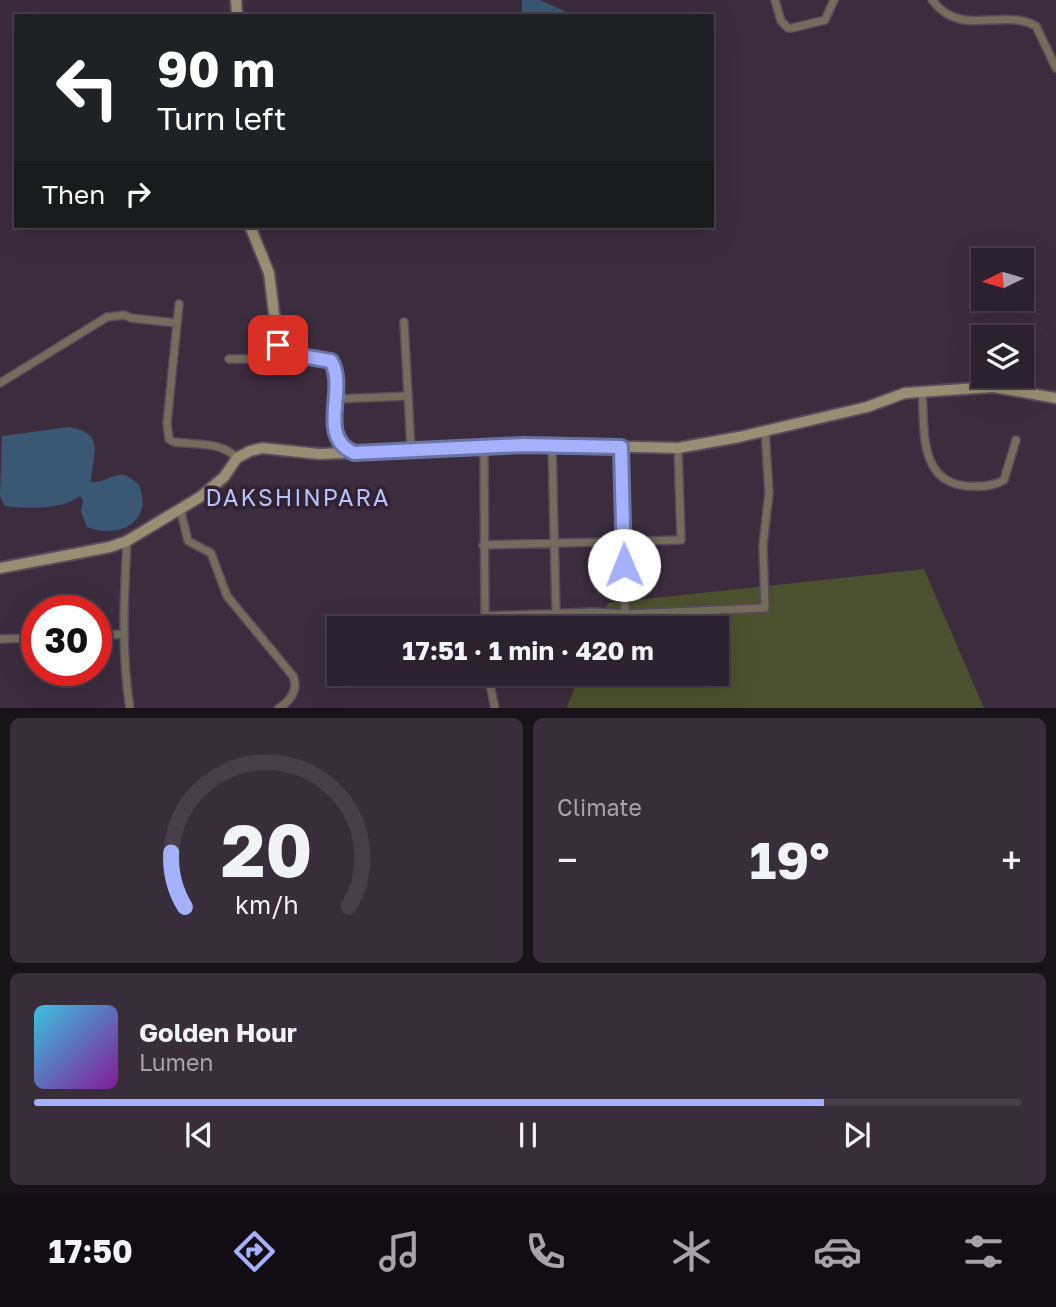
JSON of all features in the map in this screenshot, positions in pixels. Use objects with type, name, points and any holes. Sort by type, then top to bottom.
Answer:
[{"type":"main road","points":[[251,228],[269,273],[275,304],[276,337],[283,351],[331,361],[335,375],[335,433],[340,444],[354,453]]},
{"type":"main road","points":[[0,568],[110,547],[127,541],[213,488],[237,458],[262,448],[319,454],[552,445],[678,448],[867,407],[905,393],[993,387],[1056,398]]},
{"type":"main road","points":[[319,454],[327,448],[335,433]]},
{"type":"street","points":[[775,0],[781,21],[788,28],[792,28],[825,20],[834,0]]},
{"type":"street","points":[[932,0],[942,12],[953,18],[1031,23],[1038,30],[1056,68]]},
{"type":"street","points":[[179,304],[167,424],[169,439],[173,442],[217,446],[237,458]]},
{"type":"street","points":[[0,383],[107,317],[124,315],[177,323]]},
{"type":"street","points":[[404,322],[411,449]]},
{"type":"street","points":[[229,359],[256,359],[268,355],[276,337]]},
{"type":"street","points":[[922,391],[927,450],[936,474],[943,481],[969,486],[996,484],[1004,480],[1017,440]]},
{"type":"street","points":[[335,399],[408,396]]},
{"type":"street","points":[[484,449],[485,616],[765,608],[763,545],[769,493],[765,430]]},
{"type":"street","points":[[552,445],[556,612]]},
{"type":"street","points":[[621,447],[625,614]]},
{"type":"street","points":[[483,545],[681,540],[678,448]]},
{"type":"street","points":[[180,508],[188,541],[211,553],[227,596],[293,676],[295,688],[279,708]]},
{"type":"street","points":[[127,541],[122,634],[123,664],[130,708]]},
{"type":"street","points":[[112,635],[122,634]]},
{"type":"street","points":[[0,639],[21,638]]},
{"type":"street","points":[[490,686],[495,708]]},
{"type":"green space","points":[[924,569],[984,708],[566,708],[575,686],[729,686],[729,616],[603,616],[608,603]]},
{"type":"water","points":[[522,0],[540,0],[571,14],[522,14]]},
{"type":"water","points":[[69,427],[89,434],[93,440],[95,447],[91,482],[125,475],[139,485],[142,507],[134,522],[111,531],[87,527],[81,511],[83,500],[80,496],[73,501],[54,506],[5,506],[0,496],[2,436]]},
{"type":"building","points":[[251,326],[268,327],[264,350],[249,349]]},
{"type":"district","name":"DAKSHINPARA","points":[[298,497]]},
{"type":"route","points":[[278,345],[290,354],[315,356],[331,361],[335,375],[335,433],[340,444],[354,453],[484,449],[523,445],[621,447],[624,565]]}]
